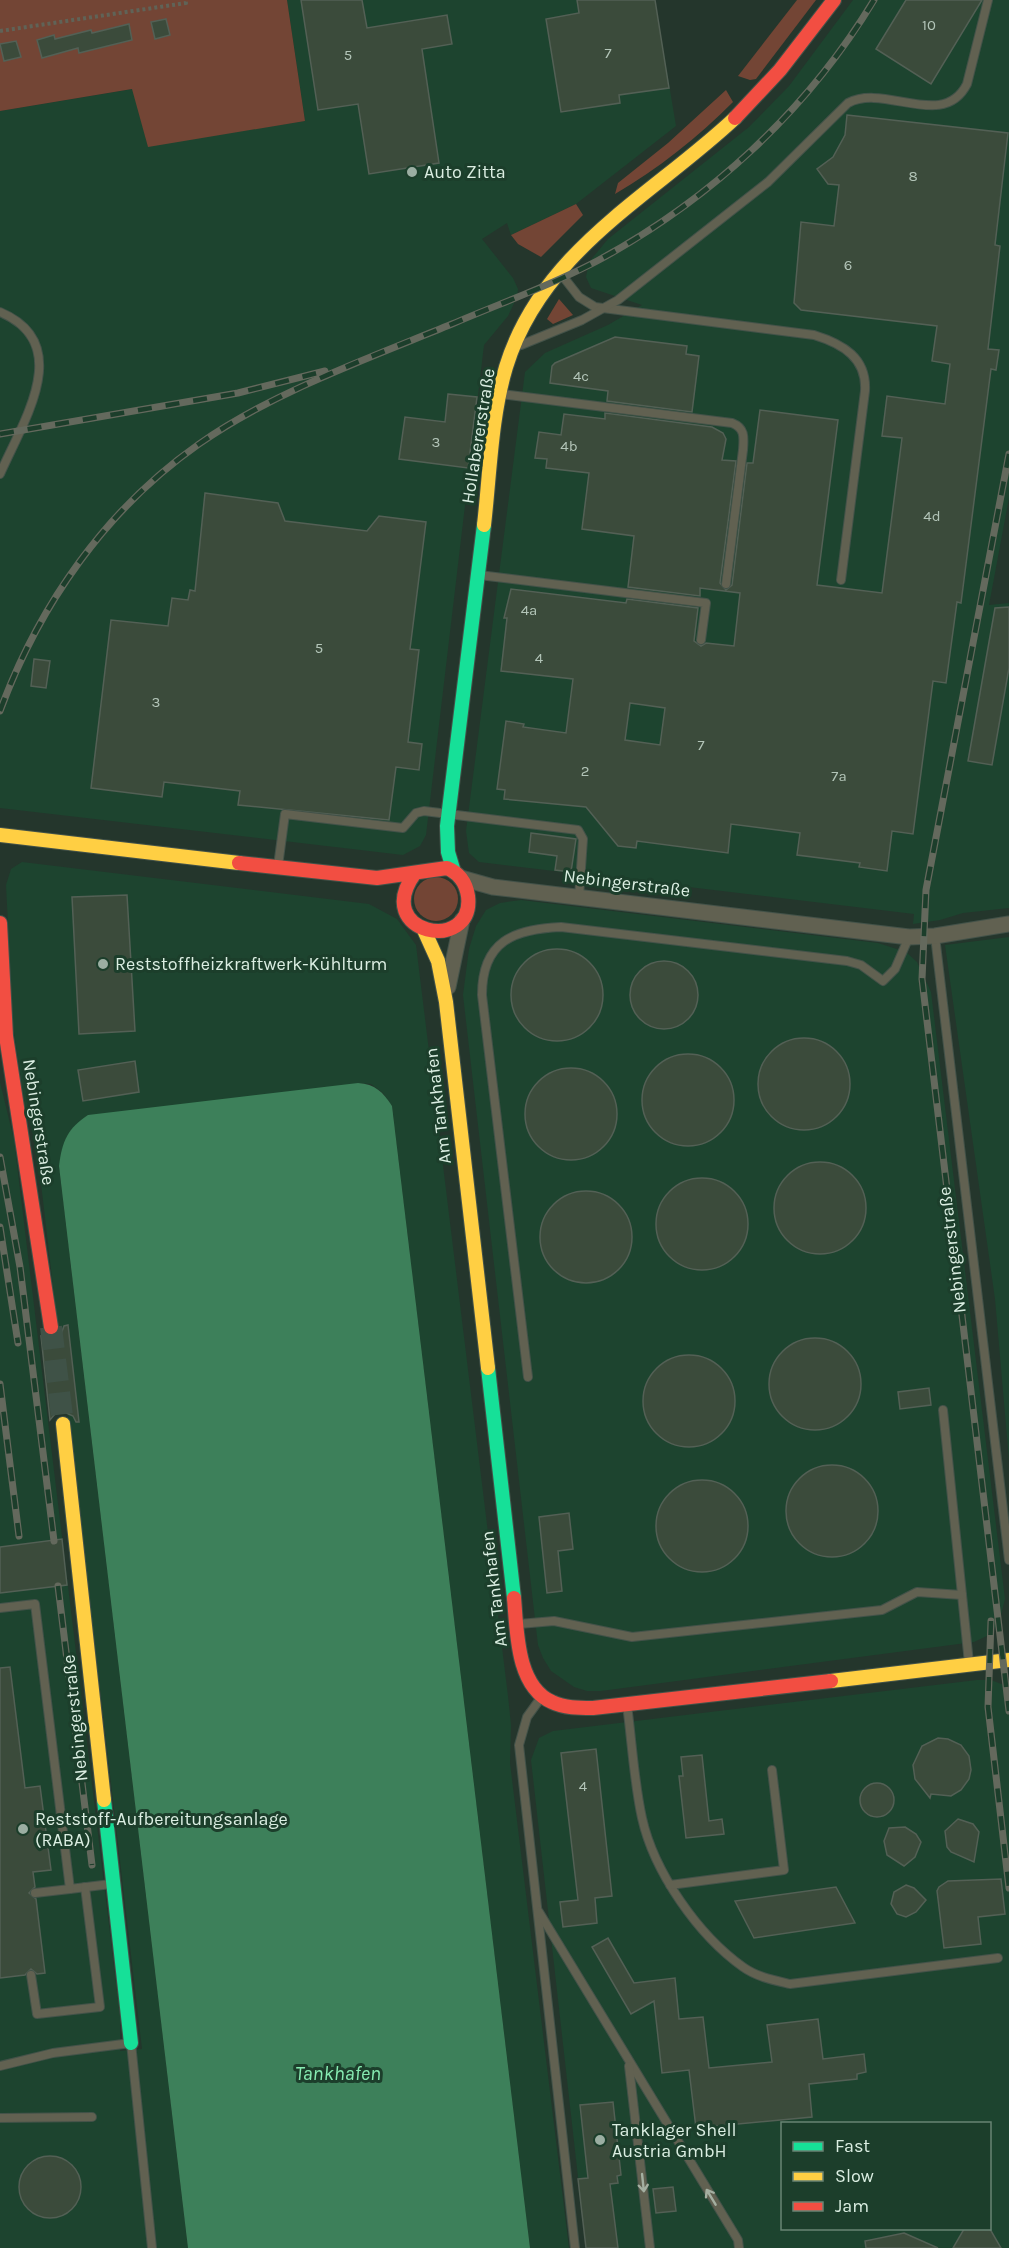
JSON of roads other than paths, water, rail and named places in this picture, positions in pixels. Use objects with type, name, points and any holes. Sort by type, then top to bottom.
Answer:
[{"type":"street","name":"Hollabererstraße","points":[[457,875],[448,852],[448,820],[500,394],[514,348],[526,322],[560,273],[606,223],[686,161],[747,106],[793,57],[834,0]]},
{"type":"street","name":"Hollabererstraße","points":[[422,870],[438,853],[448,820]]},
{"type":"street","points":[[0,835],[356,877],[382,878],[444,867],[457,875],[468,891],[465,912]]},
{"type":"street","points":[[394,899],[422,870]]},
{"type":"street","name":"Nebingerstraße","points":[[457,875],[493,886],[909,937],[935,936],[1009,924]]},
{"type":"street","points":[[356,877],[394,899],[412,923],[424,930],[443,932],[454,926],[480,891],[493,886]]},
{"type":"street","name":"Am Tankhafen","points":[[446,1002],[451,968],[465,912]]},
{"type":"street","name":"Nebingerstraße","points":[[0,923],[2,1015],[51,1328]]},
{"type":"street","name":"Am Tankhafen","points":[[424,930],[438,961],[446,1002],[520,1653],[528,1677],[541,1697]]},
{"type":"street","name":"Nebingerstraße","points":[[63,1424],[131,2043]]},
{"type":"street","points":[[541,1697],[565,1708],[627,1704],[1009,1660]]},
{"type":"lane","points":[[514,348],[605,308],[760,189],[848,103],[863,99],[942,105],[954,100],[962,94],[968,84],[988,0]]},
{"type":"lane","points":[[560,273],[584,302],[605,308],[814,335],[838,344],[855,356],[862,367],[865,384],[841,579]]},
{"type":"lane","points":[[0,312],[12,317],[26,330],[36,345],[41,362],[39,382],[0,474]]},
{"type":"lane","points":[[500,394],[732,423],[740,427],[744,434],[743,450],[726,584]]},
{"type":"lane","points":[[477,575],[706,603],[701,640]]},
{"type":"lane","points":[[278,868],[285,814],[403,828],[416,813],[424,811],[448,820],[578,830],[583,839],[579,897]]},
{"type":"lane","points":[[528,1377],[482,995],[482,979],[495,950],[511,935],[530,928],[561,927],[847,961],[861,965],[884,981],[895,969],[909,937]]},
{"type":"lane","name":"Nebingerstraße","points":[[935,936],[1009,1560]]},
{"type":"lane","points":[[942,1410],[969,1664]]},
{"type":"lane","points":[[517,1624],[554,1621],[632,1637],[882,1610],[917,1592],[962,1595]]},
{"type":"lane","points":[[0,1608],[35,1604],[70,1889]]},
{"type":"lane","points":[[541,1697],[527,1717],[519,1745],[575,2248]]},
{"type":"lane","points":[[627,1704],[642,1818],[655,1857],[670,1885],[713,1939],[743,1967],[766,1979],[790,1984],[998,1958]]},
{"type":"lane","points":[[670,1885],[784,1870],[772,1770]]},
{"type":"lane","points":[[35,1893],[112,1884]]},
{"type":"lane","points":[[31,1975],[37,2014],[100,2007],[85,1887]]},
{"type":"lane","points":[[537,1908],[738,2240],[739,2248]]},
{"type":"lane","points":[[0,2066],[53,2053],[131,2043],[152,2248]]},
{"type":"lane","points":[[629,2062],[650,2248]]},
{"type":"lane","points":[[0,2118],[92,2117]]},
{"type":"water","name":"Tankhafen","points":[[358,1083],[378,1090],[392,1106],[530,2248],[188,2248],[59,1166],[60,1157],[64,1142],[71,1130],[88,1115]]},
{"type":"tunnel","points":[[51,1327],[63,1424]]},
{"type":"railway","points":[[0,711],[34,634],[79,562],[105,529],[165,470],[228,425],[290,392],[525,294],[597,261],[639,237],[717,181],[787,115],[847,41],[874,0]]},
{"type":"railway","points":[[0,434],[238,393],[325,371]]},
{"type":"railway","points":[[1009,454],[926,890],[922,979],[1009,1711]]},
{"type":"railway","points":[[0,1157],[20,1267],[54,1541]]},
{"type":"railway","points":[[0,1227],[18,1343]]},
{"type":"railway","points":[[0,1384],[19,1536]]},
{"type":"railway","points":[[58,1586],[92,1865]]},
{"type":"railway","points":[[991,1621],[988,1707],[1009,1888]]},
{"type":"place","name":"Auto Zitta","points":[[412,172]]},
{"type":"place","name":"Reststoffheizkraftwerk-Kühlturm","points":[[103,964]]},
{"type":"place","name":"Reststoff-Aufbereitungsanlage (RABA)","points":[[23,1829]]},
{"type":"place","name":"Tanklager Shell Austria GmbH","points":[[600,2140]]}]
